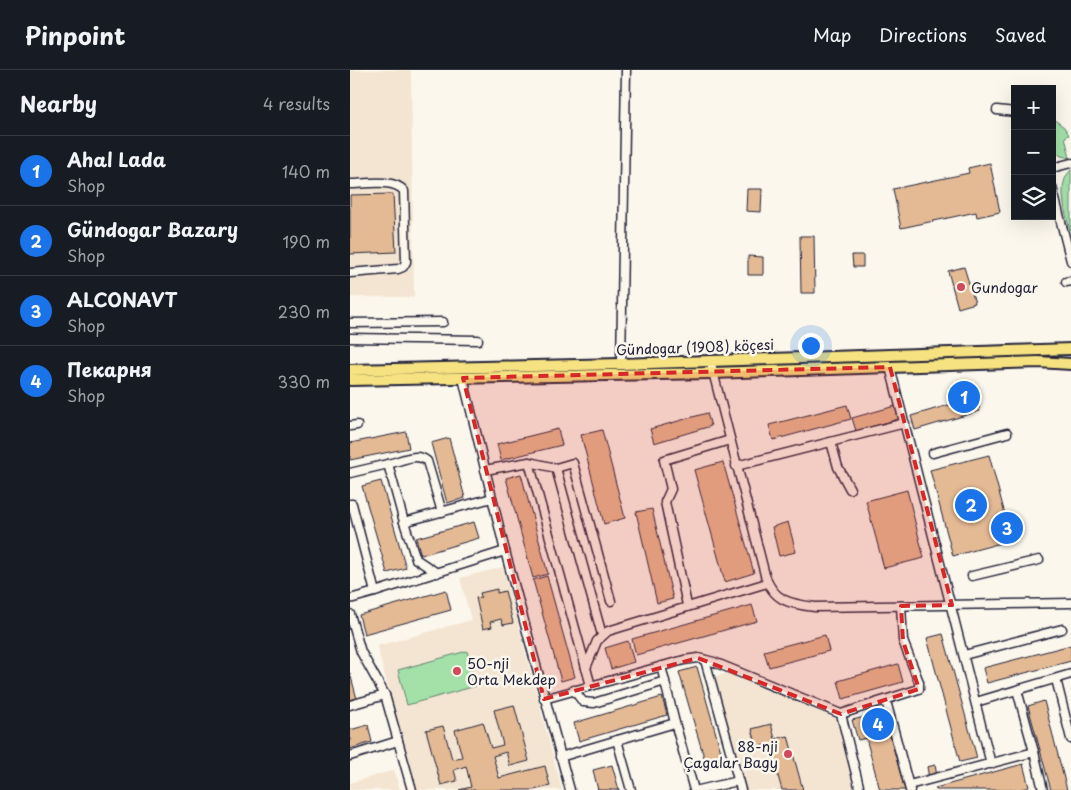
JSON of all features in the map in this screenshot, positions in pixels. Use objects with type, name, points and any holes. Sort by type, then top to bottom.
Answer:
[{"type":"main road","name":"Gündogar (1908) köçesi","points":[[350,380],[710,360],[1071,349]]},
{"type":"main road","name":"Gündogar (1908) köçesi","points":[[350,370],[463,373],[712,373],[1038,362],[1071,364]]},
{"type":"street","points":[[621,364],[626,70]]},
{"type":"street","points":[[997,110],[1011,112]]},
{"type":"street","points":[[1056,167],[1071,163]]},
{"type":"street","points":[[350,184],[390,184],[397,185],[404,191],[406,262],[403,267],[398,269],[350,273]]},
{"type":"street","points":[[1056,203],[1071,261]]},
{"type":"street","points":[[350,323],[443,322]]},
{"type":"street","points":[[350,338],[478,340]]},
{"type":"street","points":[[710,360],[767,582],[779,597],[790,604],[814,607],[1071,603]]},
{"type":"street","points":[[890,367],[952,605],[990,764]]},
{"type":"street","points":[[463,373],[505,551],[570,790]]},
{"type":"street","points":[[736,466],[905,423]]},
{"type":"street","points":[[933,453],[1006,433]]},
{"type":"street","points":[[687,605],[665,502],[671,489],[664,460],[730,440]]},
{"type":"street","points":[[831,442],[838,467],[850,488]]},
{"type":"street","points":[[350,473],[414,457],[422,457],[427,461],[442,512]]},
{"type":"street","points":[[485,470],[529,462],[556,468],[573,463],[610,601]]},
{"type":"street","points":[[529,462],[591,686]]},
{"type":"street","points":[[388,464],[416,559],[437,573]]},
{"type":"street","points":[[556,468],[602,635]]},
{"type":"street","points":[[404,522],[492,498]]},
{"type":"street","points":[[350,504],[352,504],[375,592]]},
{"type":"street","points":[[350,599],[505,551]]},
{"type":"street","points":[[972,576],[1039,560]]},
{"type":"street","points":[[586,668],[591,653],[602,635],[608,630],[767,582]]},
{"type":"street","points":[[544,699],[684,660],[704,660],[841,714],[886,701],[918,689],[919,682],[903,641],[901,606]]},
{"type":"street","points":[[350,614],[360,652],[385,695],[412,790]]},
{"type":"street","points":[[964,655],[1062,629]]},
{"type":"street","points":[[704,660],[741,790]]},
{"type":"street","points":[[661,666],[694,790]]},
{"type":"street","points":[[976,702],[1071,674]]},
{"type":"street","points":[[1056,678],[1071,740]]},
{"type":"street","points":[[574,690],[583,702],[594,703],[665,681]]},
{"type":"street","points":[[1017,690],[1043,790]]},
{"type":"street","points":[[350,705],[385,695]]},
{"type":"street","points":[[886,701],[910,788],[1034,752]]},
{"type":"street","points":[[841,714],[860,790]]},
{"type":"street","points":[[560,757],[675,723]]},
{"type":"street","points":[[617,740],[631,790]]},
{"type":"street","points":[[350,756],[398,741]]},
{"type":"street","points":[[699,790],[738,780]]},
{"type":"highlighted area","points":[[890,367],[952,605],[901,606],[903,641],[919,689],[841,714],[698,658],[544,699],[463,378]]},
{"type":"shaded area","points":[[350,70],[411,70],[414,297],[350,297]]},
{"type":"shaded area","name":"50-nji Orta Mekdep","points":[[503,567],[562,790],[415,790],[377,646],[471,620],[460,578]]},
{"type":"shaded area","name":"88-nji Çagalar Bagy","points":[[728,673],[837,719],[857,790],[740,790],[709,678]]},
{"type":"shaded area","points":[[394,770],[400,790],[350,790],[350,783]]},
{"type":"green space","points":[[1056,121],[1064,127],[1069,135],[1065,137],[1070,158],[1061,156],[1056,152]]},
{"type":"green space","points":[[1071,170],[1071,234],[1063,192],[1066,176]]},
{"type":"green space","points":[[467,651],[476,686],[407,705],[398,670]]},
{"type":"building","points":[[990,163],[1000,212],[977,217],[976,212],[901,228],[893,189],[969,173],[968,168]]},
{"type":"building","points":[[747,189],[762,189],[761,212],[746,211]]},
{"type":"building","points":[[393,194],[396,252],[350,254],[350,195]]},
{"type":"building","points":[[800,236],[814,236],[815,293],[801,293]]},
{"type":"building","points":[[852,255],[863,255],[863,267],[853,267]]},
{"type":"building","points":[[748,256],[763,257],[763,275],[748,275]]},
{"type":"building","points":[[964,267],[975,303],[958,308],[948,271]]},
{"type":"building","points":[[976,397],[980,411],[915,430],[911,416]]},
{"type":"building","points":[[847,405],[851,419],[773,440],[769,425]]},
{"type":"building","points":[[895,406],[899,419],[856,431],[852,418]]},
{"type":"building","points":[[707,413],[711,426],[654,443],[650,429]]},
{"type":"building","points":[[558,429],[562,445],[501,460],[497,444]]},
{"type":"building","points":[[602,430],[625,518],[604,524],[581,435]]},
{"type":"building","points":[[406,432],[409,448],[350,460],[350,443]]},
{"type":"building","points":[[449,438],[465,498],[447,503],[431,443]]},
{"type":"building","points":[[989,455],[1012,540],[953,556],[930,470]]},
{"type":"building","points":[[723,462],[754,573],[725,582],[694,470]]},
{"type":"building","points":[[521,474],[548,574],[533,578],[506,478]]},
{"type":"building","points":[[381,481],[406,568],[387,573],[362,486]]},
{"type":"building","points":[[907,490],[924,558],[884,568],[866,501]]},
{"type":"building","points":[[652,509],[673,599],[657,603],[636,512]]},
{"type":"building","points":[[474,522],[479,538],[421,555],[416,538]]},
{"type":"building","points":[[788,522],[796,552],[779,556],[772,527]]},
{"type":"building","points":[[547,576],[575,677],[561,681],[533,580]]},
{"type":"building","points":[[497,589],[497,593],[505,591],[513,623],[503,625],[501,619],[490,622],[492,627],[483,629],[476,598],[481,597],[480,593]]},
{"type":"building","points":[[446,590],[451,610],[364,634],[359,615]]},
{"type":"building","points":[[752,605],[757,621],[636,655],[632,639]]},
{"type":"building","points":[[943,634],[977,758],[960,762],[927,638]]},
{"type":"building","points":[[825,635],[829,651],[769,667],[764,651]]},
{"type":"building","points":[[628,641],[634,662],[611,669],[605,648]]},
{"type":"building","points":[[1071,645],[1071,661],[987,683],[983,668]]},
{"type":"building","points":[[898,664],[903,682],[843,699],[838,681]]},
{"type":"building","points":[[697,667],[723,759],[706,764],[679,672]]},
{"type":"building","points":[[350,673],[357,699],[350,701]]},
{"type":"building","points":[[662,697],[667,715],[579,741],[574,723]]},
{"type":"building","points":[[1044,701],[1067,790],[1051,790],[1028,706]]},
{"type":"building","points":[[514,705],[529,761],[510,766],[506,752],[493,756],[499,778],[545,766],[550,786],[534,790],[459,790],[471,787],[466,766],[454,770],[457,781],[441,785],[426,730],[443,726],[452,759],[462,757],[455,730],[483,722],[491,748],[503,745],[494,710]]},
{"type":"building","points":[[882,712],[887,732],[874,735],[869,716]]},
{"type":"building","points":[[869,716],[874,736],[858,740],[852,720]]},
{"type":"building","points":[[771,724],[775,739],[788,736],[803,790],[782,790],[769,744],[757,747],[752,729]]},
{"type":"building","points":[[368,725],[372,742],[350,749],[350,730]]},
{"type":"building","points":[[889,732],[905,790],[880,790],[866,738]]},
{"type":"building","points":[[1023,764],[1029,787],[1018,790],[936,790],[935,788]]},
{"type":"building","points":[[612,765],[619,790],[598,790],[593,770]]},
{"type":"building","points":[[935,765],[937,776],[929,778],[927,767]]},
{"type":"place","name":"Gundogar","points":[[961,287]]},
{"type":"place","name":"Ahal Lada","points":[[964,397]]},
{"type":"place","name":"Gündogar Bazary","points":[[971,505]]},
{"type":"place","name":"ALCONAVT","points":[[1007,528]]},
{"type":"place","name":"50-nji Orta Mekdep","points":[[457,671]]},
{"type":"place","name":"Пекарня","points":[[878,724]]},
{"type":"place","name":"88-nji Çagalar Bagy","points":[[788,754]]}]
